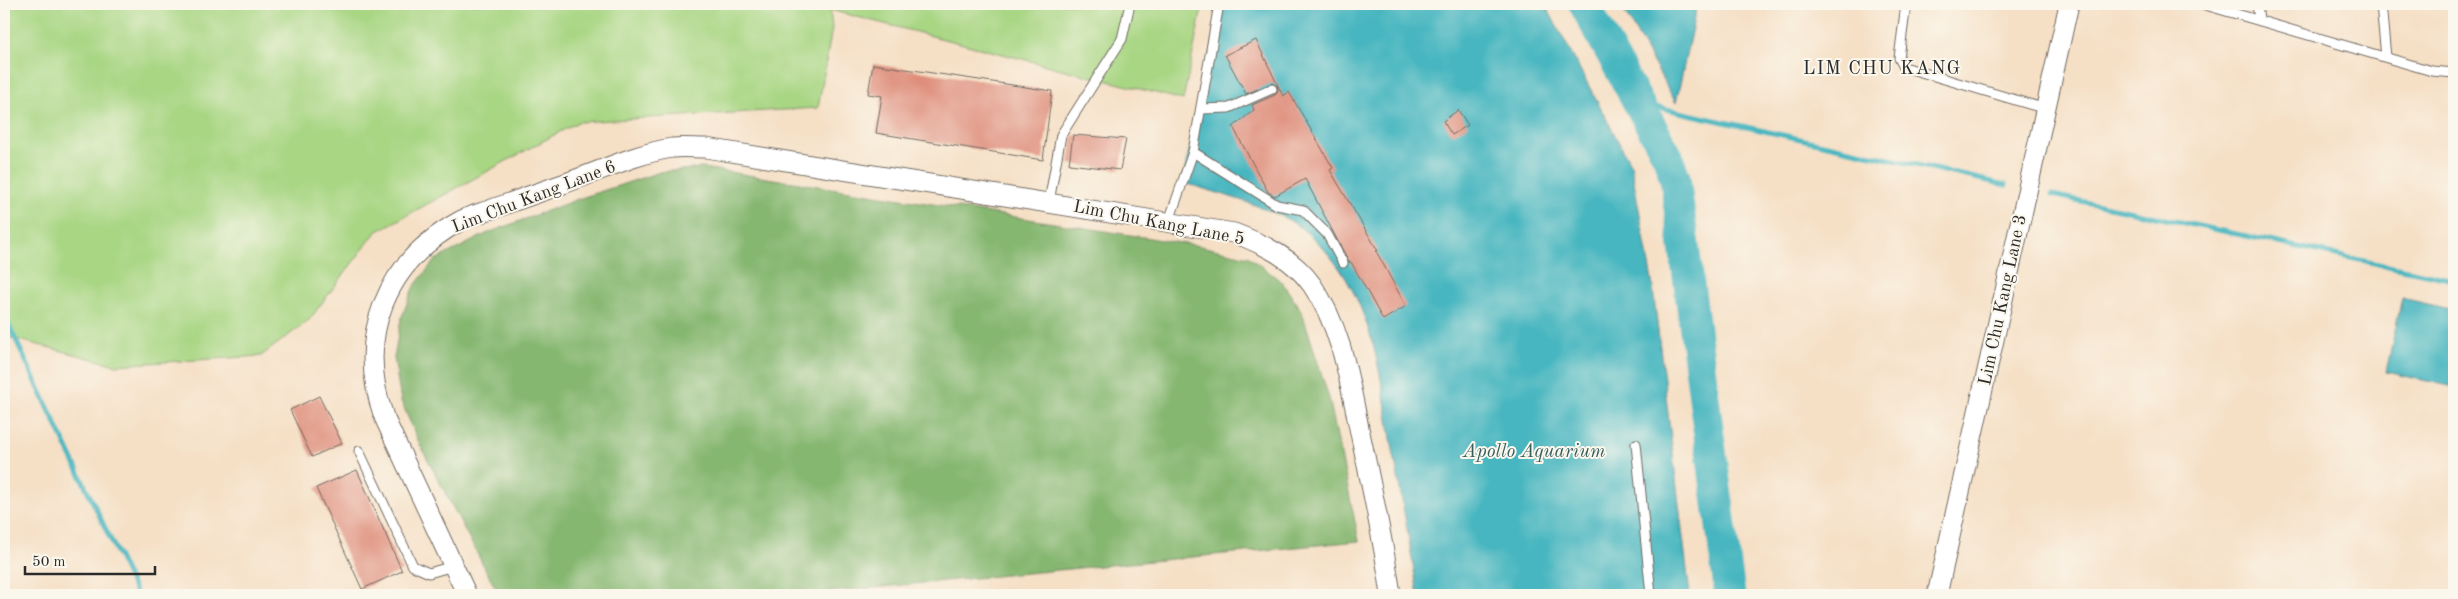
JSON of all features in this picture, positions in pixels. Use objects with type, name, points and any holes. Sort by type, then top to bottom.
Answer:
[{"type":"street","name":"Lim Chu Kang Lane 3","points":[[1937,595],[2070,4]]},
{"type":"street","name":"Lim Chu Kang Lane 5","points":[[672,148],[706,148],[1049,202],[1234,233],[1263,244],[1287,260],[1310,283],[1330,315],[1344,361],[1386,555],[1391,595]]},
{"type":"street","name":"Lim Chu Kang Lane 6","points":[[467,595],[375,394],[372,366],[373,336],[381,309],[393,282],[409,260],[431,239],[462,220],[634,159],[672,148]]},
{"type":"lane","points":[[1049,202],[1061,135],[1122,39],[1130,4]]},
{"type":"lane","points":[[1169,222],[1193,152],[1219,4]]},
{"type":"lane","points":[[1906,4],[1899,58],[1904,67],[2046,109]]},
{"type":"lane","points":[[2202,4],[2216,6],[2432,71],[2454,73]]},
{"type":"lane","points":[[2258,4],[2259,20]]},
{"type":"lane","points":[[2381,4],[2386,57]]},
{"type":"lane","points":[[1201,109],[1229,108],[1272,89]]},
{"type":"lane","points":[[1193,152],[1277,204],[1303,210],[1327,234],[1343,263]]},
{"type":"lane","points":[[1636,444],[1651,595]]},
{"type":"lane","points":[[359,451],[413,566],[429,573],[453,566]]},
{"type":"green space","points":[[4,4],[1203,4],[1183,100],[830,10],[832,28],[818,108],[578,122],[376,232],[309,320],[261,356],[116,365],[4,336]]},
{"type":"green space","points":[[703,168],[1200,246],[1249,257],[1282,282],[1302,312],[1329,398],[1359,541],[799,595],[499,595],[420,445],[401,401],[394,358],[401,319],[413,288],[435,260],[488,233],[578,199],[660,172]]},
{"type":"water","name":"Apollo Aquarium","points":[[1222,4],[1545,4],[1631,165],[1652,281],[1690,595],[1418,595],[1383,389],[1376,359],[1358,301],[1343,274],[1325,250],[1301,228],[1289,220],[1260,207],[1182,182]]},
{"type":"water","points":[[1620,4],[1697,4],[1676,103]]},
{"type":"water","points":[[2402,298],[2454,310],[2454,387],[2386,372]]},
{"type":"building","points":[[1256,40],[1283,96],[1289,92],[1333,168],[1330,170],[1378,251],[1376,251],[1406,306],[1383,320],[1351,262],[1349,262],[1305,179],[1275,196],[1268,192],[1233,127],[1254,110],[1252,105],[1275,95],[1278,90],[1277,86],[1272,83],[1246,94],[1225,55]]},
{"type":"building","points":[[873,64],[1052,91],[1043,160],[876,133],[882,96],[868,94]]},
{"type":"building","points":[[1458,110],[1468,125],[1452,135],[1443,121]]},
{"type":"building","points":[[1073,135],[1126,139],[1120,170],[1069,164]]},
{"type":"building","points":[[319,396],[342,443],[312,457],[290,410]]},
{"type":"building","points":[[357,470],[402,571],[362,589],[316,488]]},
{"type":"waterway","points":[[1584,4],[1668,157],[1675,178],[1730,595]]},
{"type":"waterway","points":[[1639,103],[2006,185]]},
{"type":"waterway","points":[[2052,195],[2454,280]]},
{"type":"waterway","points":[[4,315],[137,595]]},
{"type":"district","name":"LIM CHU KANG","points":[[1882,69]]}]
